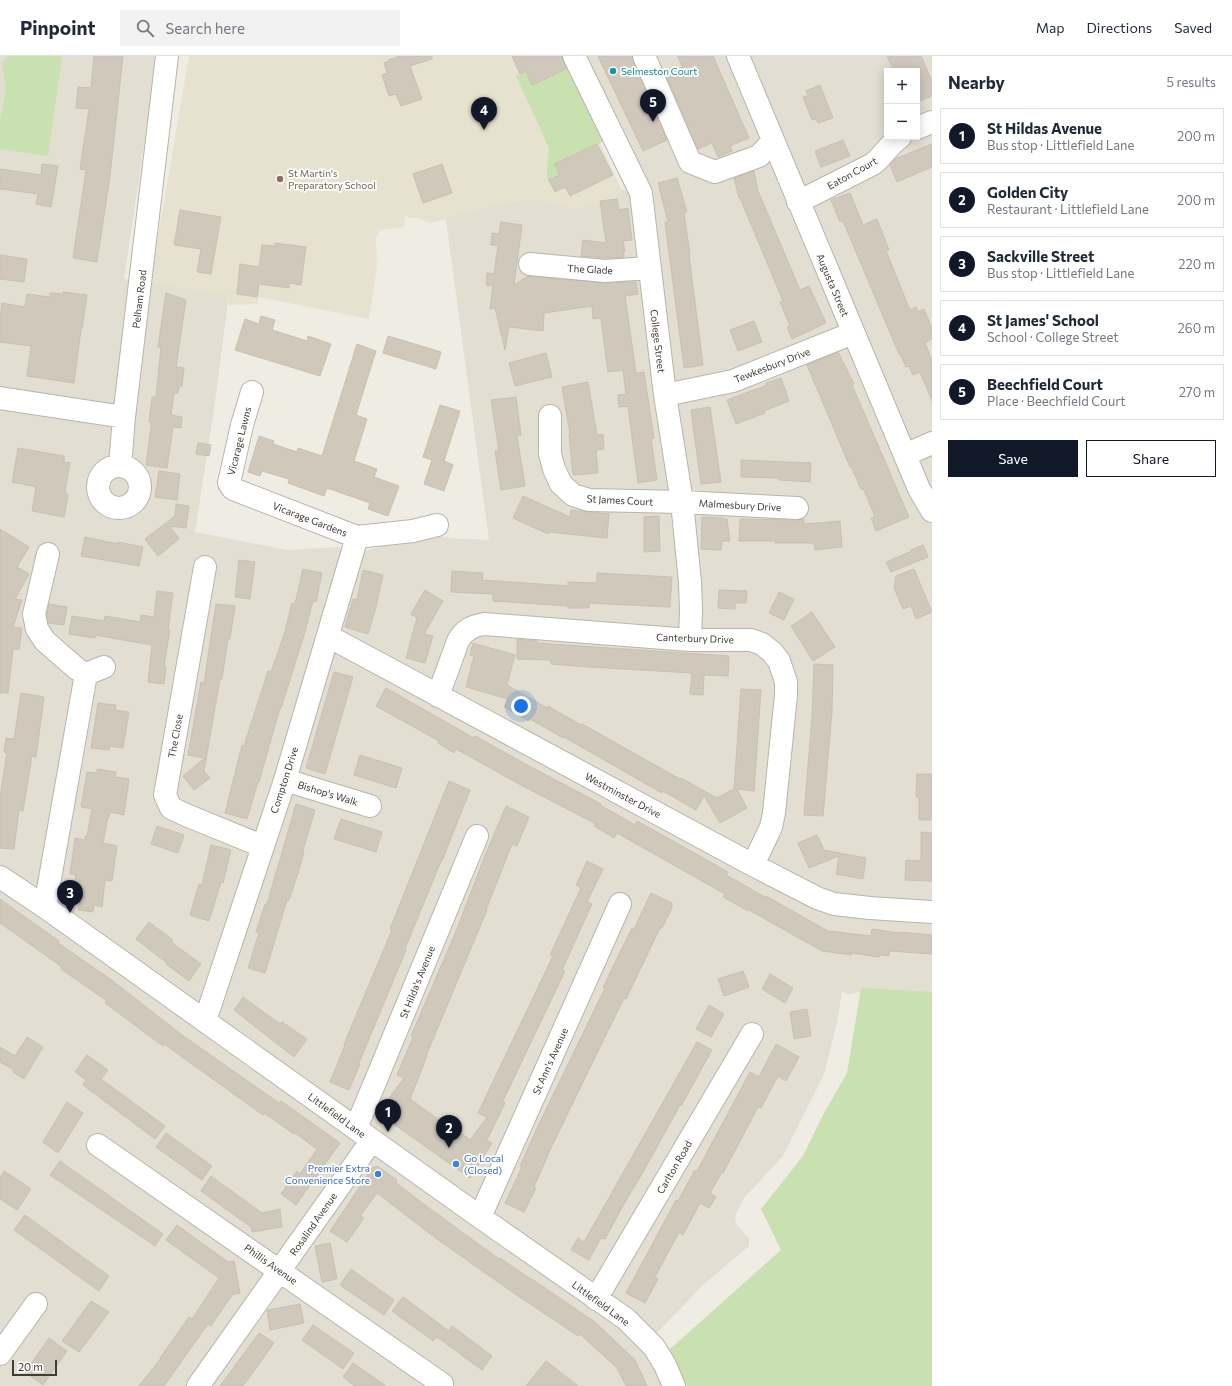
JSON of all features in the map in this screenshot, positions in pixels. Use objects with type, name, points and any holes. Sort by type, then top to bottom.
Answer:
[{"type":"street","name":"Pelham Road","points":[[120,466],[124,417],[167,56]]},
{"type":"street","name":"College Street","points":[[574,56],[641,193],[665,395],[682,502],[692,610],[690,640]]},
{"type":"street","points":[[644,56],[690,162],[715,172],[759,156],[774,141]]},
{"type":"street","name":"Augusta Street","points":[[738,56],[919,489],[932,511]]},
{"type":"street","points":[[920,127],[932,122]]},
{"type":"street","name":"Eaton Court","points":[[798,202],[873,164],[896,140]]},
{"type":"street","name":"The Glade","points":[[530,264],[605,271],[649,268]]},
{"type":"street","name":"Tewkesbury Drive","points":[[665,395],[734,381],[853,333]]},
{"type":"street","name":"Vicarage Lawns","points":[[232,489],[229,482],[242,426],[252,392]]},
{"type":"street","points":[[0,398],[124,417]]},
{"type":"street","name":"St James Court","points":[[550,416],[550,454],[554,469],[561,484],[573,495],[588,500],[682,502]]},
{"type":"street","points":[[905,455],[932,443]]},
{"type":"street","name":"Vicarage Gardens","points":[[232,489],[357,537],[413,531],[437,525]]},
{"type":"street","name":"Malmesbury Drive","points":[[682,502],[797,508]]},
{"type":"street","name":"Compton Drive","points":[[205,1021],[285,780],[357,537]]},
{"type":"street","points":[[45,907],[92,675],[77,669],[45,641],[37,629],[34,614],[48,554]]},
{"type":"street","name":"The Close","points":[[205,567],[165,794],[171,808],[262,846]]},
{"type":"street","name":"Canterbury Drive","points":[[438,696],[461,635],[475,625],[484,624],[690,640],[751,640],[762,644],[772,652],[784,671],[786,695],[774,813],[771,827],[753,865]]},
{"type":"street","name":"Westminster Drive","points":[[328,636],[807,893],[834,904],[932,912]]},
{"type":"street","name":"Bishop's Walk","points":[[285,780],[370,806]]},
{"type":"street","name":"St Hilda's Avenue","points":[[364,1134],[477,836]]},
{"type":"street","name":"Littlefield Lane","points":[[0,877],[45,907],[480,1217],[626,1319],[654,1346],[665,1365],[674,1386]]},
{"type":"street","name":"St Ann's Avenue","points":[[480,1217],[620,904]]},
{"type":"street","name":"Carlton Road","points":[[596,1299],[752,1034]]},
{"type":"street","name":"Rosalind Avenue","points":[[198,1386],[280,1270],[364,1134]]},
{"type":"street","name":"Phillis Avenue","points":[[98,1145],[442,1384]]},
{"type":"street","points":[[0,1354],[36,1304]]},
{"type":"shaded area","points":[[0,56],[156,56],[157,58],[124,279],[229,294],[214,409],[195,532],[288,550],[338,547],[363,554],[368,550],[412,538],[438,536],[489,540],[446,220],[449,217],[511,201],[537,199],[557,205],[578,208],[613,200],[621,189],[647,194],[580,56],[932,56],[932,995],[856,992],[850,995],[842,991],[837,1023],[824,1075],[783,1156],[744,1198],[735,1216],[736,1224],[749,1238],[749,1246],[703,1285],[657,1333],[670,1349],[683,1386],[0,1386]]},
{"type":"shaded area","name":"St Martin's Preparatory School","points":[[189,56],[560,56],[621,189],[613,200],[578,208],[557,205],[537,199],[511,201],[429,223],[419,218],[408,218],[405,214],[404,227],[381,230],[376,237],[377,267],[369,319],[259,297],[257,304],[228,305],[229,294],[150,283]]},
{"type":"green space","points":[[8,56],[62,56],[48,156],[0,149],[0,121],[6,89],[2,62]]},
{"type":"green space","points":[[569,68],[604,141],[554,164],[560,175],[548,182],[547,169],[549,148],[516,76],[526,71],[533,85]]},
{"type":"green space","points":[[861,988],[932,992],[932,1386],[687,1386],[670,1349],[781,1250],[761,1209],[803,1156],[824,1113],[847,1073]]},
{"type":"building","points":[[94,56],[123,56],[110,176],[97,262],[73,258],[86,170],[80,169],[89,109],[76,108],[78,87],[91,88]]},
{"type":"building","points":[[400,56],[432,56],[432,59],[410,66],[422,99],[401,106],[396,94],[389,96],[382,75],[387,73],[384,63]]},
{"type":"building","points":[[512,56],[562,56],[566,69],[532,85],[526,71],[520,74]]},
{"type":"building","points":[[598,56],[631,56],[667,140],[643,151]]},
{"type":"building","points":[[678,56],[713,56],[749,138],[730,146],[732,151],[718,157],[712,143],[698,149],[666,75],[682,67]]},
{"type":"building","points":[[887,56],[921,56],[932,81],[932,96],[920,101],[920,68],[893,68]]},
{"type":"building","points":[[820,85],[833,118],[818,123],[816,119],[812,120],[803,97],[808,96],[806,91]]},
{"type":"building","points":[[843,140],[850,156],[821,167],[815,151]]},
{"type":"building","points":[[597,144],[613,175],[570,196],[565,187],[555,192],[549,180],[560,175],[554,164]]},
{"type":"building","points":[[932,144],[932,167],[897,182],[890,165],[895,159]]},
{"type":"building","points":[[42,164],[58,166],[51,207],[36,204],[38,194],[0,189],[0,169],[41,175]]},
{"type":"building","points":[[442,164],[452,193],[423,203],[413,174]]},
{"type":"building","points":[[754,171],[758,191],[800,290],[809,286],[826,323],[792,339],[787,327],[790,326],[780,302],[783,301],[739,198],[734,178]]},
{"type":"building","points":[[677,178],[687,212],[684,213],[703,365],[684,368],[665,222],[668,222],[658,183]]},
{"type":"building","points":[[850,193],[863,225],[877,219],[889,250],[886,251],[910,310],[916,307],[918,312],[924,309],[932,328],[932,339],[925,343],[932,360],[932,401],[920,372],[913,375],[909,366],[906,367],[899,354],[843,221],[840,222],[831,200]]},
{"type":"building","points":[[617,199],[619,210],[628,208],[632,240],[623,241],[625,252],[623,252],[624,257],[605,258],[581,256],[583,240],[606,243],[600,201]]},
{"type":"building","points":[[180,210],[221,217],[211,274],[197,272],[201,249],[174,245]]},
{"type":"building","points":[[501,222],[522,225],[514,285],[528,276],[604,283],[636,282],[638,294],[625,296],[636,373],[644,372],[654,438],[651,439],[657,480],[638,483],[628,406],[619,407],[618,395],[626,394],[623,370],[608,372],[601,318],[593,319],[592,306],[544,313],[543,331],[509,327],[505,350],[495,308],[490,309],[493,286],[486,285],[487,273],[494,274],[498,245],[491,245],[492,233],[499,234]]},
{"type":"building","points":[[275,243],[306,247],[301,285],[289,283],[289,288],[259,284],[257,297],[237,294],[240,264],[259,267],[262,245],[275,246]]},
{"type":"building","points":[[0,255],[27,259],[24,282],[0,279]]},
{"type":"building","points":[[63,292],[87,295],[74,383],[27,376],[31,346],[0,342],[2,303],[25,307],[27,294],[50,297],[50,293],[63,294]]},
{"type":"building","points":[[166,293],[186,300],[176,367],[184,368],[182,386],[179,386],[178,393],[174,393],[171,415],[182,417],[181,428],[173,427],[167,468],[146,465],[151,428],[151,422],[149,422],[152,397],[156,397],[161,347],[158,347]]},
{"type":"building","points":[[261,316],[275,320],[272,330],[307,341],[308,336],[331,344],[320,376],[235,350],[245,319],[259,324]]},
{"type":"building","points":[[754,321],[762,342],[738,351],[730,330]]},
{"type":"building","points":[[388,336],[441,352],[436,369],[383,353]]},
{"type":"building","points":[[357,344],[376,351],[356,415],[367,419],[354,461],[377,469],[374,477],[399,486],[388,516],[368,509],[370,503],[327,488],[324,496],[288,483],[289,479],[262,471],[260,476],[248,472],[259,436],[274,441],[273,444],[297,452],[298,448],[322,456]]},
{"type":"building","points":[[838,352],[854,384],[852,385],[909,517],[876,531],[871,518],[875,517],[863,488],[861,489],[851,466],[850,467],[807,365]]},
{"type":"building","points":[[546,353],[552,377],[515,386],[509,363]]},
{"type":"building","points":[[781,378],[789,401],[764,411],[765,413],[736,424],[727,400],[767,385],[766,383]]},
{"type":"building","points":[[588,382],[597,435],[603,434],[604,449],[596,450],[598,473],[573,475],[570,434],[562,387]]},
{"type":"building","points":[[516,397],[521,435],[517,436],[525,486],[501,490],[495,451],[499,451],[491,400]]},
{"type":"building","points":[[440,405],[460,411],[444,461],[453,465],[444,491],[424,484],[432,460],[423,457]]},
{"type":"building","points":[[710,407],[721,482],[701,484],[691,410]]},
{"type":"building","points":[[198,443],[211,445],[209,456],[196,454]]},
{"type":"building","points":[[18,448],[64,456],[64,462],[70,463],[65,491],[68,496],[64,517],[32,511],[36,487],[12,482]]},
{"type":"building","points":[[741,460],[811,463],[810,482],[779,480],[779,478],[741,477]]},
{"type":"building","points":[[159,471],[180,474],[177,500],[155,497]]},
{"type":"building","points":[[523,496],[570,517],[571,510],[609,514],[607,538],[549,532],[548,534],[513,518]]},
{"type":"building","points":[[176,504],[189,506],[186,528],[170,526],[179,539],[158,556],[145,539],[175,516]]},
{"type":"building","points":[[659,516],[660,551],[644,552],[644,517]]},
{"type":"building","points":[[702,517],[727,519],[730,541],[722,541],[721,550],[701,549]]},
{"type":"building","points":[[740,519],[804,519],[804,524],[840,521],[842,547],[815,550],[814,543],[739,541]]},
{"type":"building","points":[[0,529],[29,547],[17,567],[29,574],[15,599],[22,600],[13,627],[22,628],[19,649],[13,649],[8,693],[0,693]]},
{"type":"building","points":[[85,537],[118,544],[118,542],[143,547],[139,566],[81,556]]},
{"type":"building","points":[[923,545],[928,557],[891,572],[886,562]]},
{"type":"building","points":[[239,560],[255,562],[250,599],[235,597]]},
{"type":"building","points":[[303,569],[322,573],[316,602],[313,601],[304,635],[280,708],[247,819],[225,813],[242,745],[244,746],[268,671],[271,672],[284,635],[292,603],[295,604]]},
{"type":"building","points":[[914,569],[932,612],[916,619],[911,606],[903,609],[894,588],[896,576]]},
{"type":"building","points":[[363,570],[383,575],[368,634],[345,627],[353,599],[357,600]]},
{"type":"building","points":[[452,571],[483,573],[482,580],[568,586],[568,582],[597,583],[597,573],[672,577],[670,607],[589,603],[589,608],[568,608],[568,606],[493,601],[493,594],[451,592]]},
{"type":"building","points":[[425,590],[443,601],[424,634],[433,636],[425,663],[406,658],[417,618],[411,614]]},
{"type":"building","points":[[719,590],[747,591],[746,603],[735,603],[735,609],[718,608]]},
{"type":"building","points":[[157,591],[173,593],[168,630],[170,630],[164,666],[166,667],[164,684],[148,682],[152,645],[95,635],[95,638],[69,634],[72,616],[104,621],[105,616],[140,622],[141,615],[154,617]]},
{"type":"building","points":[[779,592],[794,599],[784,620],[769,613]]},
{"type":"building","points":[[49,604],[67,607],[64,625],[48,623],[47,614]]},
{"type":"building","points":[[216,604],[235,606],[222,679],[220,679],[204,771],[210,778],[194,790],[183,776],[205,758],[188,755],[201,682],[204,683]]},
{"type":"building","points":[[812,612],[835,647],[813,661],[791,626]]},
{"type":"building","points":[[517,639],[537,641],[537,643],[729,656],[728,676],[704,675],[703,695],[690,694],[692,673],[551,664],[551,660],[517,659]]},
{"type":"building","points":[[473,643],[515,655],[507,685],[547,708],[548,706],[717,798],[734,789],[741,689],[761,690],[754,791],[737,789],[747,808],[720,823],[704,796],[696,810],[663,791],[662,793],[564,737],[563,738],[530,719],[529,721],[504,707],[508,699],[466,687],[474,656],[470,655]]},
{"type":"building","points":[[814,664],[833,665],[832,712],[823,816],[804,815],[812,717]]},
{"type":"building","points":[[334,672],[353,677],[325,774],[306,768]]},
{"type":"building","points":[[386,688],[474,738],[475,736],[601,804],[600,805],[635,825],[637,821],[728,872],[726,875],[828,931],[871,936],[872,929],[898,933],[932,935],[932,954],[889,951],[889,956],[880,955],[879,957],[822,951],[723,897],[725,894],[617,833],[614,838],[594,826],[596,824],[456,749],[454,753],[438,743],[439,741],[376,706]]},
{"type":"building","points":[[21,693],[44,697],[36,757],[32,756],[23,811],[19,810],[14,849],[0,848],[0,797],[7,753],[4,752],[6,738],[14,739]]},
{"type":"building","points":[[98,703],[116,705],[115,710],[129,712],[123,748],[110,746],[109,750],[91,748]]},
{"type":"building","points":[[360,755],[402,768],[396,788],[354,775]]},
{"type":"building","points":[[97,769],[116,772],[115,777],[129,779],[124,815],[110,812],[108,817],[103,843],[117,846],[112,881],[105,880],[102,907],[94,905],[93,912],[78,910],[80,902],[72,901],[76,875],[70,874],[75,838],[85,840],[92,809],[81,807],[87,772],[97,773]]},
{"type":"building","points":[[917,774],[932,774],[932,820],[919,820],[919,797],[916,797]]},
{"type":"building","points":[[449,781],[470,790],[349,1090],[330,1082],[349,1032],[392,930],[390,929]]},
{"type":"building","points":[[296,804],[315,810],[303,850],[299,870],[289,900],[287,900],[265,973],[248,968],[259,933],[256,932],[265,904],[267,904]]},
{"type":"building","points":[[506,806],[529,817],[517,846],[512,844],[487,910],[426,1056],[410,1099],[446,1125],[448,1123],[470,1140],[487,1117],[478,1113],[553,956],[550,955],[581,888],[576,885],[587,861],[603,869],[587,902],[592,904],[562,970],[565,971],[503,1101],[505,1103],[487,1140],[492,1143],[470,1178],[378,1113],[404,1078],[397,1075],[413,1037],[411,1036],[457,929]]},
{"type":"building","points":[[341,819],[382,832],[376,852],[334,839]]},
{"type":"building","points":[[157,826],[184,835],[178,853],[151,844]]},
{"type":"building","points":[[921,832],[932,833],[932,881],[905,880],[906,860],[921,861]]},
{"type":"building","points":[[817,835],[824,850],[866,858],[863,879],[836,874],[839,856],[809,868],[798,843]]},
{"type":"building","points":[[211,845],[231,850],[223,883],[221,882],[209,921],[190,915],[199,884],[202,885]]},
{"type":"building","points":[[651,893],[672,903],[672,908],[662,928],[660,928],[626,999],[624,998],[602,1043],[550,1150],[534,1187],[536,1188],[524,1212],[505,1203],[522,1167],[520,1166],[539,1124],[605,988],[603,988]]},
{"type":"building","points":[[0,899],[59,941],[58,943],[113,981],[182,1035],[279,1103],[281,1101],[340,1143],[296,1205],[281,1194],[297,1171],[300,1174],[317,1149],[264,1113],[263,1115],[164,1044],[163,1046],[105,1003],[107,1001],[61,969],[62,967],[0,923]]},
{"type":"building","points":[[149,922],[173,940],[171,942],[201,964],[189,981],[136,939]]},
{"type":"building","points":[[743,971],[749,987],[724,996],[718,979]]},
{"type":"building","points":[[770,974],[793,988],[785,1003],[762,989]]},
{"type":"building","points":[[243,997],[280,1024],[282,1022],[307,1039],[294,1057],[234,1010]]},
{"type":"building","points":[[709,1005],[724,1014],[711,1037],[696,1029]]},
{"type":"building","points":[[807,1009],[811,1036],[794,1039],[790,1012]]},
{"type":"building","points":[[27,1037],[43,1047],[24,1079],[13,1072],[14,1070],[0,1062],[0,1047],[15,1056]]},
{"type":"building","points":[[697,1042],[712,1050],[605,1239],[601,1238],[589,1260],[571,1250],[578,1238],[584,1242]]},
{"type":"building","points":[[776,1044],[799,1057],[786,1081],[778,1076],[761,1108],[758,1107],[723,1173],[722,1172],[710,1193],[716,1197],[709,1208],[700,1203],[683,1235],[679,1232],[655,1277],[658,1279],[645,1303],[626,1293],[676,1200],[678,1201],[695,1170],[697,1171],[750,1072],[759,1077]]},
{"type":"building","points":[[87,1055],[108,1070],[101,1079],[165,1126],[155,1139],[83,1085],[86,1080],[75,1072]]},
{"type":"building","points":[[67,1102],[83,1113],[58,1153],[43,1142]]},
{"type":"building","points":[[166,1133],[212,1166],[202,1180],[156,1147]]},
{"type":"building","points":[[60,1161],[163,1234],[155,1246],[50,1175]]},
{"type":"building","points":[[377,1166],[397,1180],[396,1183],[499,1259],[500,1258],[532,1279],[596,1323],[635,1360],[647,1386],[626,1386],[617,1368],[580,1334],[578,1336],[515,1294],[437,1239],[377,1193],[360,1216],[364,1218],[347,1242],[330,1231],[372,1168]]},
{"type":"building","points":[[4,1171],[31,1189],[17,1210],[0,1199],[0,1178]]},
{"type":"building","points":[[211,1176],[262,1213],[280,1209],[282,1227],[252,1232],[251,1227],[201,1191]]},
{"type":"building","points":[[25,1215],[109,1276],[99,1291],[14,1230]]},
{"type":"building","points":[[177,1225],[228,1262],[234,1261],[240,1293],[232,1295],[211,1326],[208,1324],[164,1386],[139,1386],[161,1358],[189,1317],[192,1319],[219,1278],[166,1240]]},
{"type":"building","points":[[330,1243],[337,1279],[322,1282],[315,1246]]},
{"type":"building","points":[[351,1269],[394,1300],[384,1315],[340,1285]]},
{"type":"building","points":[[403,1297],[449,1331],[452,1326],[492,1356],[482,1370],[437,1337],[433,1341],[392,1311]]},
{"type":"building","points":[[91,1301],[109,1312],[79,1352],[62,1341]]},
{"type":"building","points":[[300,1304],[304,1323],[270,1330],[267,1310]]},
{"type":"building","points":[[313,1325],[354,1353],[343,1369],[302,1340]]},
{"type":"building","points":[[259,1333],[274,1343],[243,1386],[220,1386]]},
{"type":"building","points":[[49,1338],[67,1351],[43,1385],[25,1372]]},
{"type":"building","points":[[546,1361],[578,1386],[526,1386]]},
{"type":"building","points":[[353,1363],[386,1386],[355,1386],[343,1377]]},
{"type":"place","name":"Selmeston Court","points":[[613,71]]},
{"type":"place","name":"Beechfield Court","points":[[653,122]]},
{"type":"place","name":"St James' School","points":[[484,130]]},
{"type":"place","name":"St Martin's Preparatory School","points":[[280,179]]},
{"type":"place","name":"Sackville Street","points":[[70,913]]},
{"type":"place","name":"St Hildas Avenue","points":[[388,1132]]},
{"type":"place","name":"Golden City","points":[[449,1148]]},
{"type":"place","name":"Go Local (Closed)","points":[[456,1164]]},
{"type":"place","name":"Premier Extra Convenience Store","points":[[378,1174]]}]
